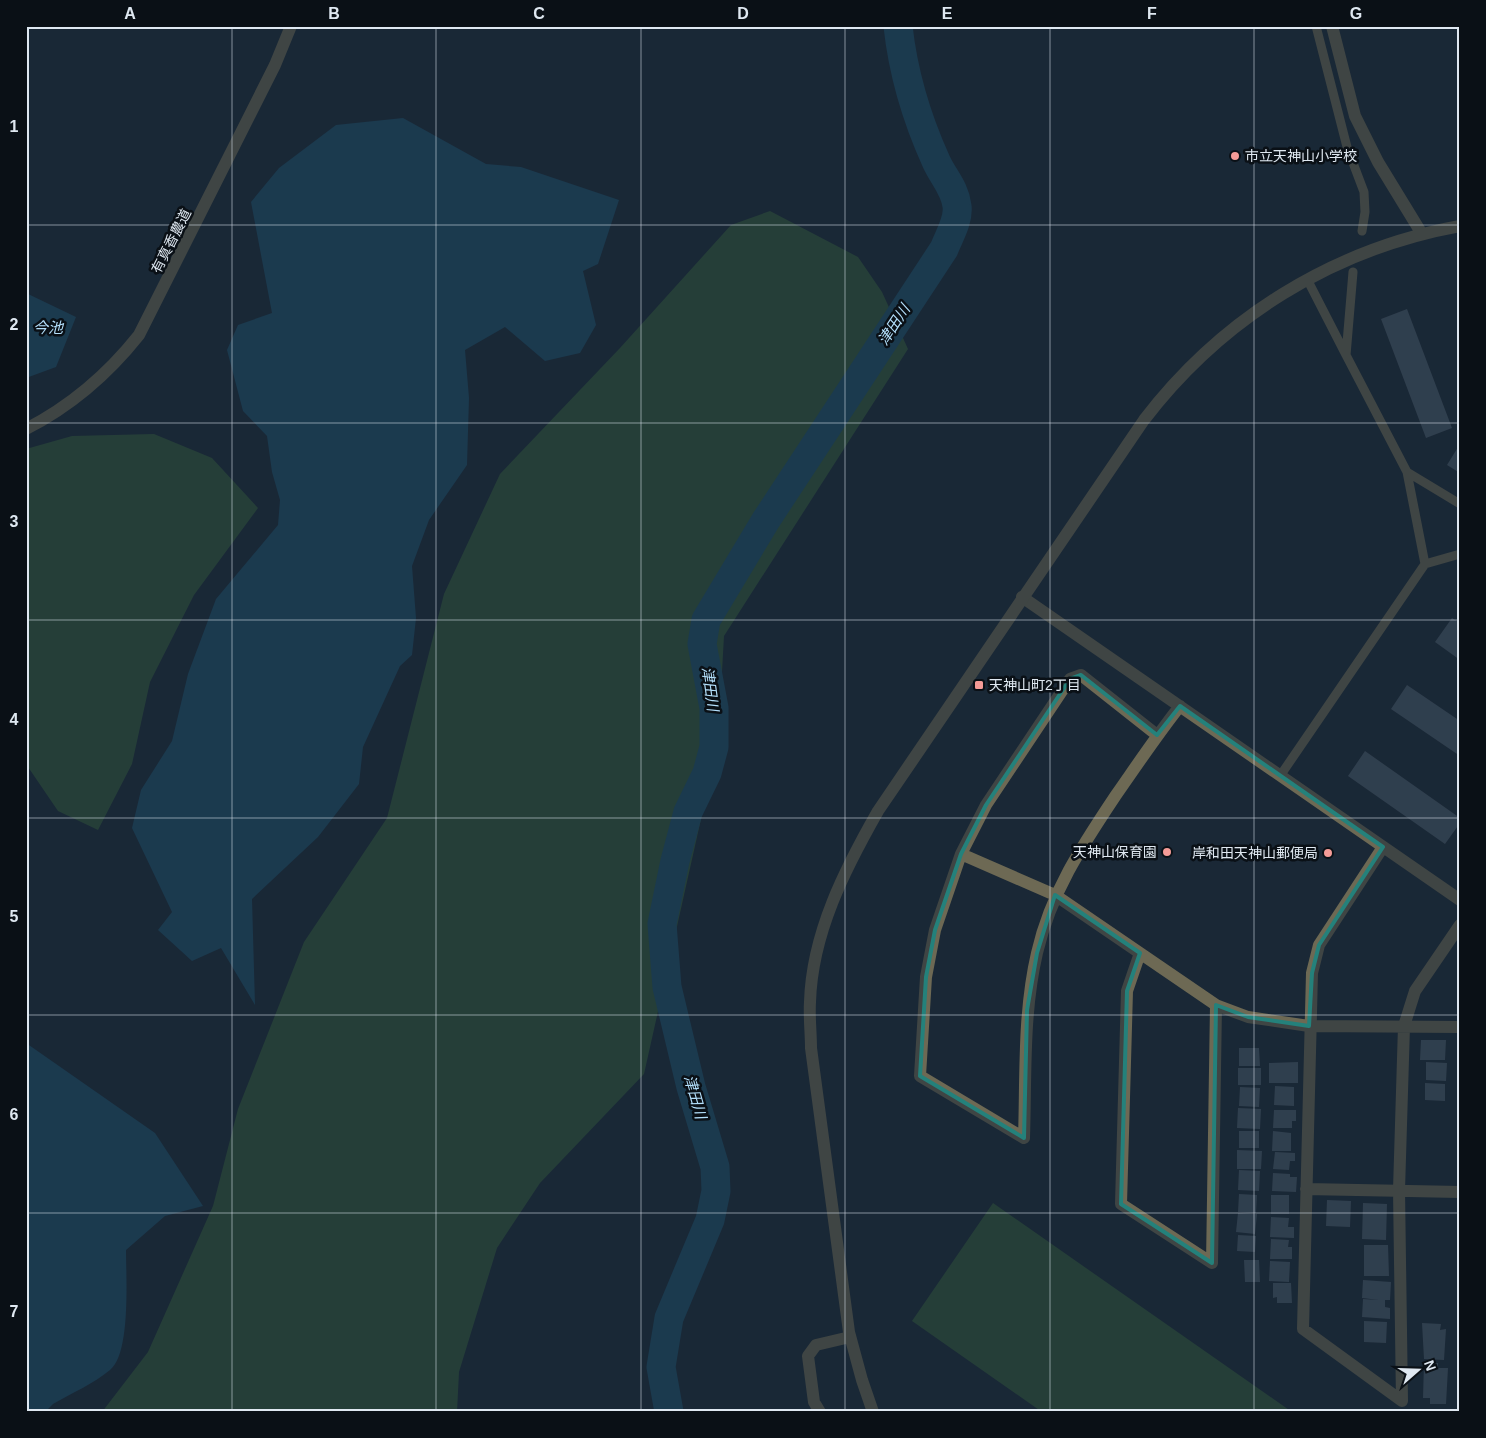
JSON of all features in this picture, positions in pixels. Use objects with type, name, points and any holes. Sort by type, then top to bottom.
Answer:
[{"type":"street","name":"有真香農道","points":[[26,429],[72,401],[94,383],[116,363],[139,335],[262,90],[291,26]]},
{"type":"street","points":[[1332,26],[1355,116],[1378,162],[1422,234]]},
{"type":"street","points":[[873,1412],[850,1337],[811,1048],[810,1000],[817,949],[830,908],[851,858],[878,811],[1022,597],[1164,395],[1219,340],[1276,296],[1336,264],[1380,247],[1422,234],[1460,226]]},
{"type":"street","points":[[1022,597],[1460,900]]},
{"type":"street","points":[[1157,734],[1081,675],[1070,679],[986,805],[961,854],[935,930],[926,977],[920,1076],[1024,1138],[1027,1010],[1037,953],[1055,895],[1084,842],[1157,734],[1180,706]]},
{"type":"street","points":[[1383,847],[1318,945],[1312,973],[1309,1026],[1303,1329],[1402,1401],[1399,1190],[1404,1026],[1415,992],[1460,924]]},
{"type":"street","points":[[961,854],[1055,895],[1216,1005],[1248,1017],[1309,1026],[1460,1027]]},
{"type":"street","points":[[1140,953],[1127,991],[1121,1204],[1212,1263],[1216,1005]]},
{"type":"street","points":[[1306,1189],[1460,1192]]},
{"type":"street","points":[[820,1412],[814,1402],[808,1356],[816,1345],[850,1337]]},
{"type":"lane","points":[[1316,26],[1347,147],[1364,192],[1365,212],[1362,231]]},
{"type":"lane","points":[[1346,355],[1353,272]]},
{"type":"lane","points":[[1307,279],[1407,472],[1424,564]]},
{"type":"lane","points":[[1407,472],[1460,504]]},
{"type":"lane","points":[[1280,776],[1424,564],[1460,554]]},
{"type":"highlighted area","points":[[1081,675],[1157,735],[1180,706],[1383,847],[1319,945],[1312,973],[1309,1026],[1248,1017],[1216,1005],[1212,1263],[1121,1204],[1127,991],[1140,953],[1055,895],[1037,953],[1027,1010],[1024,1138],[920,1076],[926,977],[935,930],[961,854],[986,805],[1070,679]]},
{"type":"green space","points":[[770,211],[858,257],[882,292],[908,349],[724,636],[718,743],[644,1074],[540,1183],[497,1248],[459,1372],[457,1412],[102,1412],[148,1352],[213,1206],[238,1109],[304,942],[387,818],[444,594],[500,474],[620,348],[731,225]]},
{"type":"green space","points":[[154,434],[212,458],[258,508],[194,595],[150,682],[132,764],[98,830],[58,811],[26,764],[26,449],[72,436]]},
{"type":"green space","points":[[993,1203],[1292,1412],[1042,1412],[912,1321]]},
{"type":"water","points":[[403,118],[486,164],[521,167],[619,200],[598,264],[583,271],[596,325],[580,353],[545,361],[505,327],[465,350],[469,398],[467,465],[429,520],[412,566],[416,618],[412,655],[400,666],[363,747],[359,784],[318,837],[252,899],[255,1005],[221,948],[192,961],[158,930],[172,912],[132,828],[141,790],[172,741],[188,674],[216,599],[278,525],[280,500],[272,472],[267,436],[243,411],[227,350],[238,325],[272,313],[251,202],[279,168],[336,125]]},
{"type":"water","name":"今池","points":[[26,293],[76,317],[56,367],[26,378]]},
{"type":"water","points":[[26,1043],[155,1133],[203,1206],[165,1216],[126,1250],[126,1314],[117,1361],[103,1375],[53,1404],[45,1412],[26,1412]]},
{"type":"building","points":[[1407,309],[1452,428],[1426,438],[1381,319]]},
{"type":"building","points":[[1460,444],[1460,473],[1447,465]]},
{"type":"building","points":[[1452,618],[1460,623],[1460,660],[1435,642]]},
{"type":"building","points":[[1407,685],[1460,721],[1460,756],[1391,709]]},
{"type":"building","points":[[1365,751],[1460,818],[1460,823],[1445,844],[1348,776]]},
{"type":"building","points":[[1421,1040],[1446,1040],[1445,1060],[1420,1060]]},
{"type":"building","points":[[1239,1048],[1259,1048],[1260,1066],[1239,1066]]},
{"type":"building","points":[[1298,1062],[1298,1083],[1269,1083],[1269,1063]]},
{"type":"building","points":[[1426,1062],[1447,1063],[1446,1081],[1426,1080]]},
{"type":"building","points":[[1238,1068],[1261,1068],[1261,1085],[1238,1085]]},
{"type":"building","points":[[1425,1083],[1445,1084],[1445,1101],[1425,1100]]},
{"type":"building","points":[[1275,1086],[1294,1087],[1294,1106],[1274,1105]]},
{"type":"building","points":[[1240,1087],[1260,1088],[1259,1107],[1239,1106]]},
{"type":"building","points":[[1238,1108],[1261,1109],[1260,1129],[1237,1128]]},
{"type":"building","points":[[1274,1110],[1296,1110],[1296,1121],[1292,1121],[1292,1128],[1273,1128]]},
{"type":"building","points":[[1239,1131],[1259,1131],[1259,1148],[1239,1148]]},
{"type":"building","points":[[1273,1131],[1291,1133],[1291,1151],[1272,1151]]},
{"type":"building","points":[[1237,1150],[1262,1151],[1261,1169],[1237,1169]]},
{"type":"building","points":[[1275,1152],[1295,1153],[1295,1161],[1290,1161],[1289,1170],[1273,1169]]},
{"type":"building","points":[[1239,1170],[1260,1171],[1259,1191],[1238,1190]]},
{"type":"building","points":[[1273,1173],[1290,1174],[1290,1177],[1297,1177],[1296,1192],[1272,1191]]},
{"type":"building","points":[[1239,1194],[1257,1195],[1256,1213],[1238,1212]]},
{"type":"building","points":[[1271,1195],[1289,1195],[1289,1214],[1271,1214]]},
{"type":"building","points":[[1327,1200],[1351,1201],[1350,1227],[1326,1226]]},
{"type":"building","points":[[1363,1203],[1387,1204],[1386,1240],[1362,1239]]},
{"type":"building","points":[[1238,1213],[1257,1214],[1255,1234],[1236,1232]]},
{"type":"building","points":[[1271,1217],[1289,1218],[1288,1227],[1294,1227],[1294,1238],[1270,1237]]},
{"type":"building","points":[[1238,1235],[1256,1236],[1255,1252],[1237,1251]]},
{"type":"building","points":[[1271,1239],[1289,1240],[1288,1247],[1292,1247],[1292,1259],[1270,1259]]},
{"type":"building","points":[[1364,1245],[1388,1245],[1389,1276],[1364,1276]]},
{"type":"building","points":[[1244,1260],[1259,1260],[1260,1282],[1245,1282]]},
{"type":"building","points":[[1270,1261],[1290,1262],[1289,1282],[1269,1281]]},
{"type":"building","points":[[1363,1280],[1391,1282],[1390,1300],[1385,1300],[1385,1307],[1390,1308],[1390,1319],[1362,1317],[1363,1299],[1379,1300],[1362,1298]]},
{"type":"building","points":[[1273,1283],[1291,1283],[1292,1303],[1277,1303],[1277,1297],[1273,1298]]},
{"type":"building","points":[[1364,1321],[1387,1322],[1386,1343],[1364,1342]]},
{"type":"building","points":[[1422,1323],[1441,1324],[1440,1330],[1446,1329],[1444,1360],[1424,1359]]},
{"type":"building","points":[[1424,1363],[1438,1363],[1438,1368],[1448,1368],[1446,1404],[1430,1404],[1430,1398],[1423,1398]]},
{"type":"waterway","name":"津田川","points":[[669,1412],[661,1367],[669,1318],[710,1220],[716,1191],[715,1167],[691,1087],[667,987],[662,924],[675,861],[688,812],[707,773],[714,747],[714,708],[702,644],[706,620],[766,520],[944,249],[955,222],[956,200],[936,161],[917,112],[903,61],[898,26]]},
{"type":"place","name":"市立天神山小学校","points":[[1235,156]]},
{"type":"place","name":"天神山町2丁目","points":[[979,685]]},
{"type":"place","name":"天神山保育園","points":[[1167,852]]},
{"type":"place","name":"岸和田天神山郵便局","points":[[1328,853]]}]
